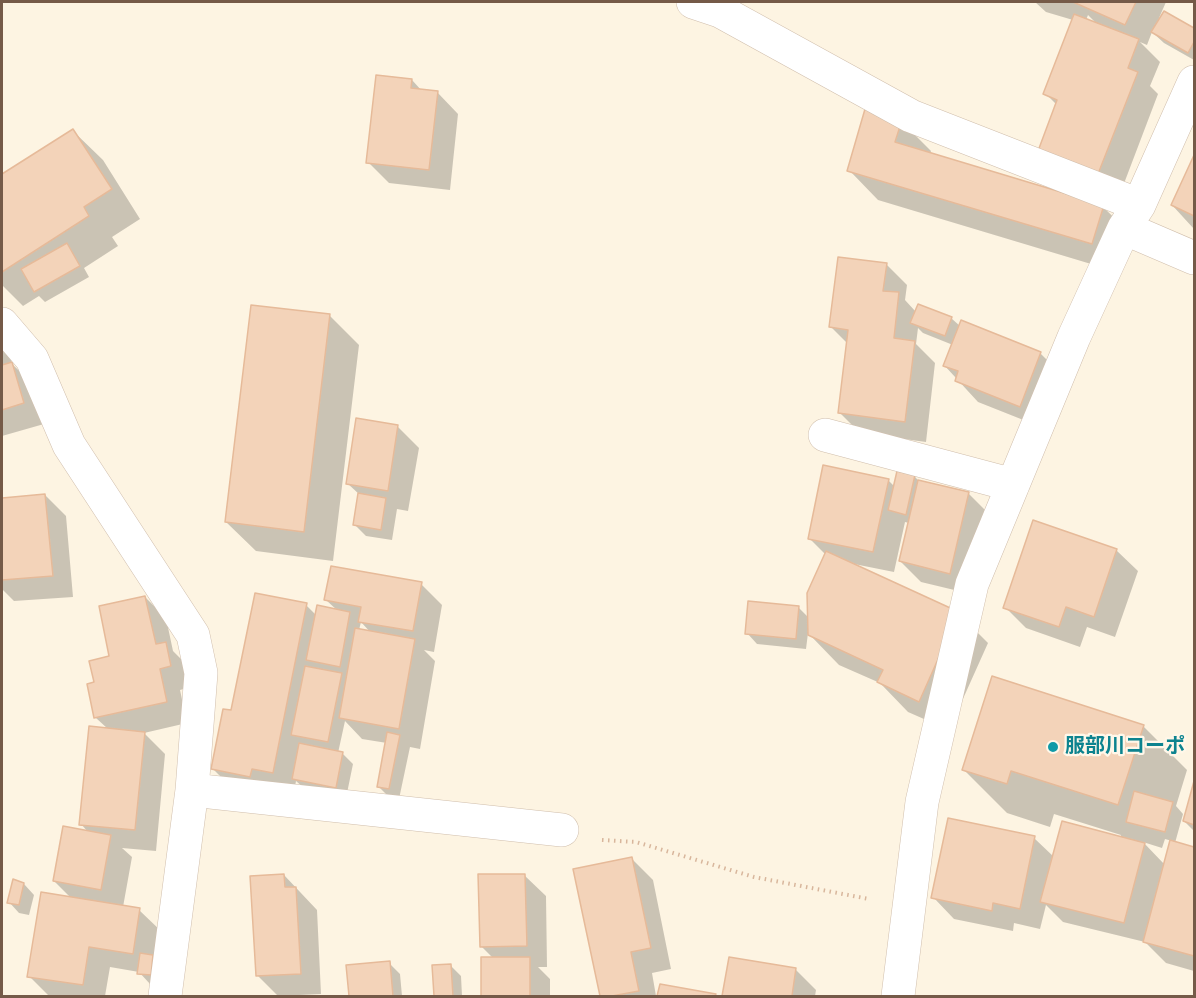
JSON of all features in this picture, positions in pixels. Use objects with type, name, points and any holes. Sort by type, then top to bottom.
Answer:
[{"type":"street","points":[[712,5],[911,116],[1132,216],[1194,258]]},
{"type":"street","points":[[898,996],[922,802],[972,584],[1074,337],[1194,82]]},
{"type":"street","points":[[2,324],[32,359],[69,445],[193,635],[201,673],[192,789],[165,996]]},
{"type":"street","points":[[825,435],[1013,485]]},
{"type":"street","points":[[192,789],[562,830]]},
{"type":"path","points":[[562,830],[573,837],[636,842],[754,877],[910,906]]},
{"type":"building","points":[[1073,2],[1136,2],[1125,25]]},
{"type":"building","points":[[1164,11],[1194,28],[1194,42],[1188,53],[1151,32]]},
{"type":"building","points":[[1074,14],[1139,39],[1128,68],[1138,72],[1098,174],[1038,151],[1057,100],[1043,94]]},
{"type":"building","points":[[376,75],[412,79],[411,88],[438,91],[429,170],[366,163]]},
{"type":"building","points":[[865,109],[902,120],[895,142],[1104,205],[1092,244],[847,171]]},
{"type":"building","points":[[73,129],[112,189],[84,207],[89,216],[2,272],[2,174]]},
{"type":"building","points":[[1194,155],[1194,216],[1171,205]]},
{"type":"building","points":[[67,243],[80,266],[34,292],[21,269]]},
{"type":"building","points":[[838,257],[887,263],[883,291],[899,292],[894,338],[915,341],[905,422],[838,413],[848,330],[829,327]]},
{"type":"building","points":[[918,304],[952,317],[945,336],[910,323]]},
{"type":"building","points":[[251,305],[330,314],[304,532],[225,522]]},
{"type":"building","points":[[961,320],[1041,352],[1020,407],[955,381],[958,371],[943,366]]},
{"type":"building","points":[[12,362],[24,403],[2,410],[2,365]]},
{"type":"building","points":[[356,418],[398,425],[388,491],[346,484]]},
{"type":"building","points":[[823,465],[889,479],[873,552],[808,539]]},
{"type":"building","points":[[897,471],[915,475],[906,515],[888,510]]},
{"type":"building","points":[[918,480],[969,492],[950,574],[899,561]]},
{"type":"building","points":[[358,493],[386,498],[381,530],[353,525]]},
{"type":"building","points":[[45,494],[53,576],[2,580],[2,498]]},
{"type":"building","points":[[1033,520],[1117,549],[1094,617],[1066,607],[1059,627],[1003,608]]},
{"type":"building","points":[[826,551],[959,612],[919,702],[877,682],[883,670],[808,635],[807,593]]},
{"type":"building","points":[[331,566],[422,582],[413,631],[358,622],[361,607],[324,600]]},
{"type":"building","points":[[255,593],[307,603],[273,773],[252,769],[250,777],[211,769],[223,709],[231,710]]},
{"type":"building","points":[[145,596],[156,644],[166,642],[171,666],[160,669],[167,702],[94,718],[87,684],[94,682],[89,661],[109,656],[99,606]]},
{"type":"building","points":[[748,601],[799,606],[796,639],[745,634]]},
{"type":"building","points":[[317,605],[350,612],[340,667],[306,660]]},
{"type":"building","points":[[355,628],[415,639],[399,729],[339,718]]},
{"type":"building","points":[[305,666],[342,673],[328,742],[291,735]]},
{"type":"building","name":"服部川コーポ","points":[[992,676],[1144,725],[1118,805],[1011,771],[1007,784],[962,770]]},
{"type":"building","points":[[89,726],[145,732],[135,830],[79,825]]},
{"type":"building","points":[[387,732],[400,735],[389,789],[377,787]]},
{"type":"building","points":[[299,743],[343,752],[336,788],[292,779]]},
{"type":"building","points":[[1194,781],[1194,825],[1183,821]]},
{"type":"building","points":[[1134,791],[1173,802],[1165,832],[1126,822]]},
{"type":"building","points":[[948,818],[1035,836],[1020,909],[993,903],[992,911],[931,898]]},
{"type":"building","points":[[1062,821],[1145,843],[1124,923],[1040,902]]},
{"type":"building","points":[[63,826],[111,835],[101,890],[53,881]]},
{"type":"building","points":[[1170,840],[1194,847],[1194,956],[1143,942]]},
{"type":"building","points":[[632,857],[651,948],[631,952],[639,991],[600,996],[573,869]]},
{"type":"building","points":[[284,874],[285,887],[296,887],[301,974],[256,976],[250,876]]},
{"type":"building","points":[[478,874],[525,874],[527,946],[480,947]]},
{"type":"building","points":[[13,879],[24,883],[19,905],[7,903]]},
{"type":"building","points":[[41,892],[140,908],[133,954],[89,947],[83,985],[27,977]]},
{"type":"building","points":[[140,953],[153,955],[151,975],[137,974]]},
{"type":"building","points":[[481,957],[530,957],[530,996],[481,996]]},
{"type":"building","points":[[729,957],[796,968],[792,996],[722,996]]},
{"type":"building","points":[[390,961],[393,996],[349,996],[346,965]]},
{"type":"building","points":[[451,964],[453,996],[434,996],[432,965]]},
{"type":"building","points":[[660,984],[716,994],[715,996],[657,996]]},
{"type":"place","name":"服部川コーポ","points":[[1053,747]]}]
